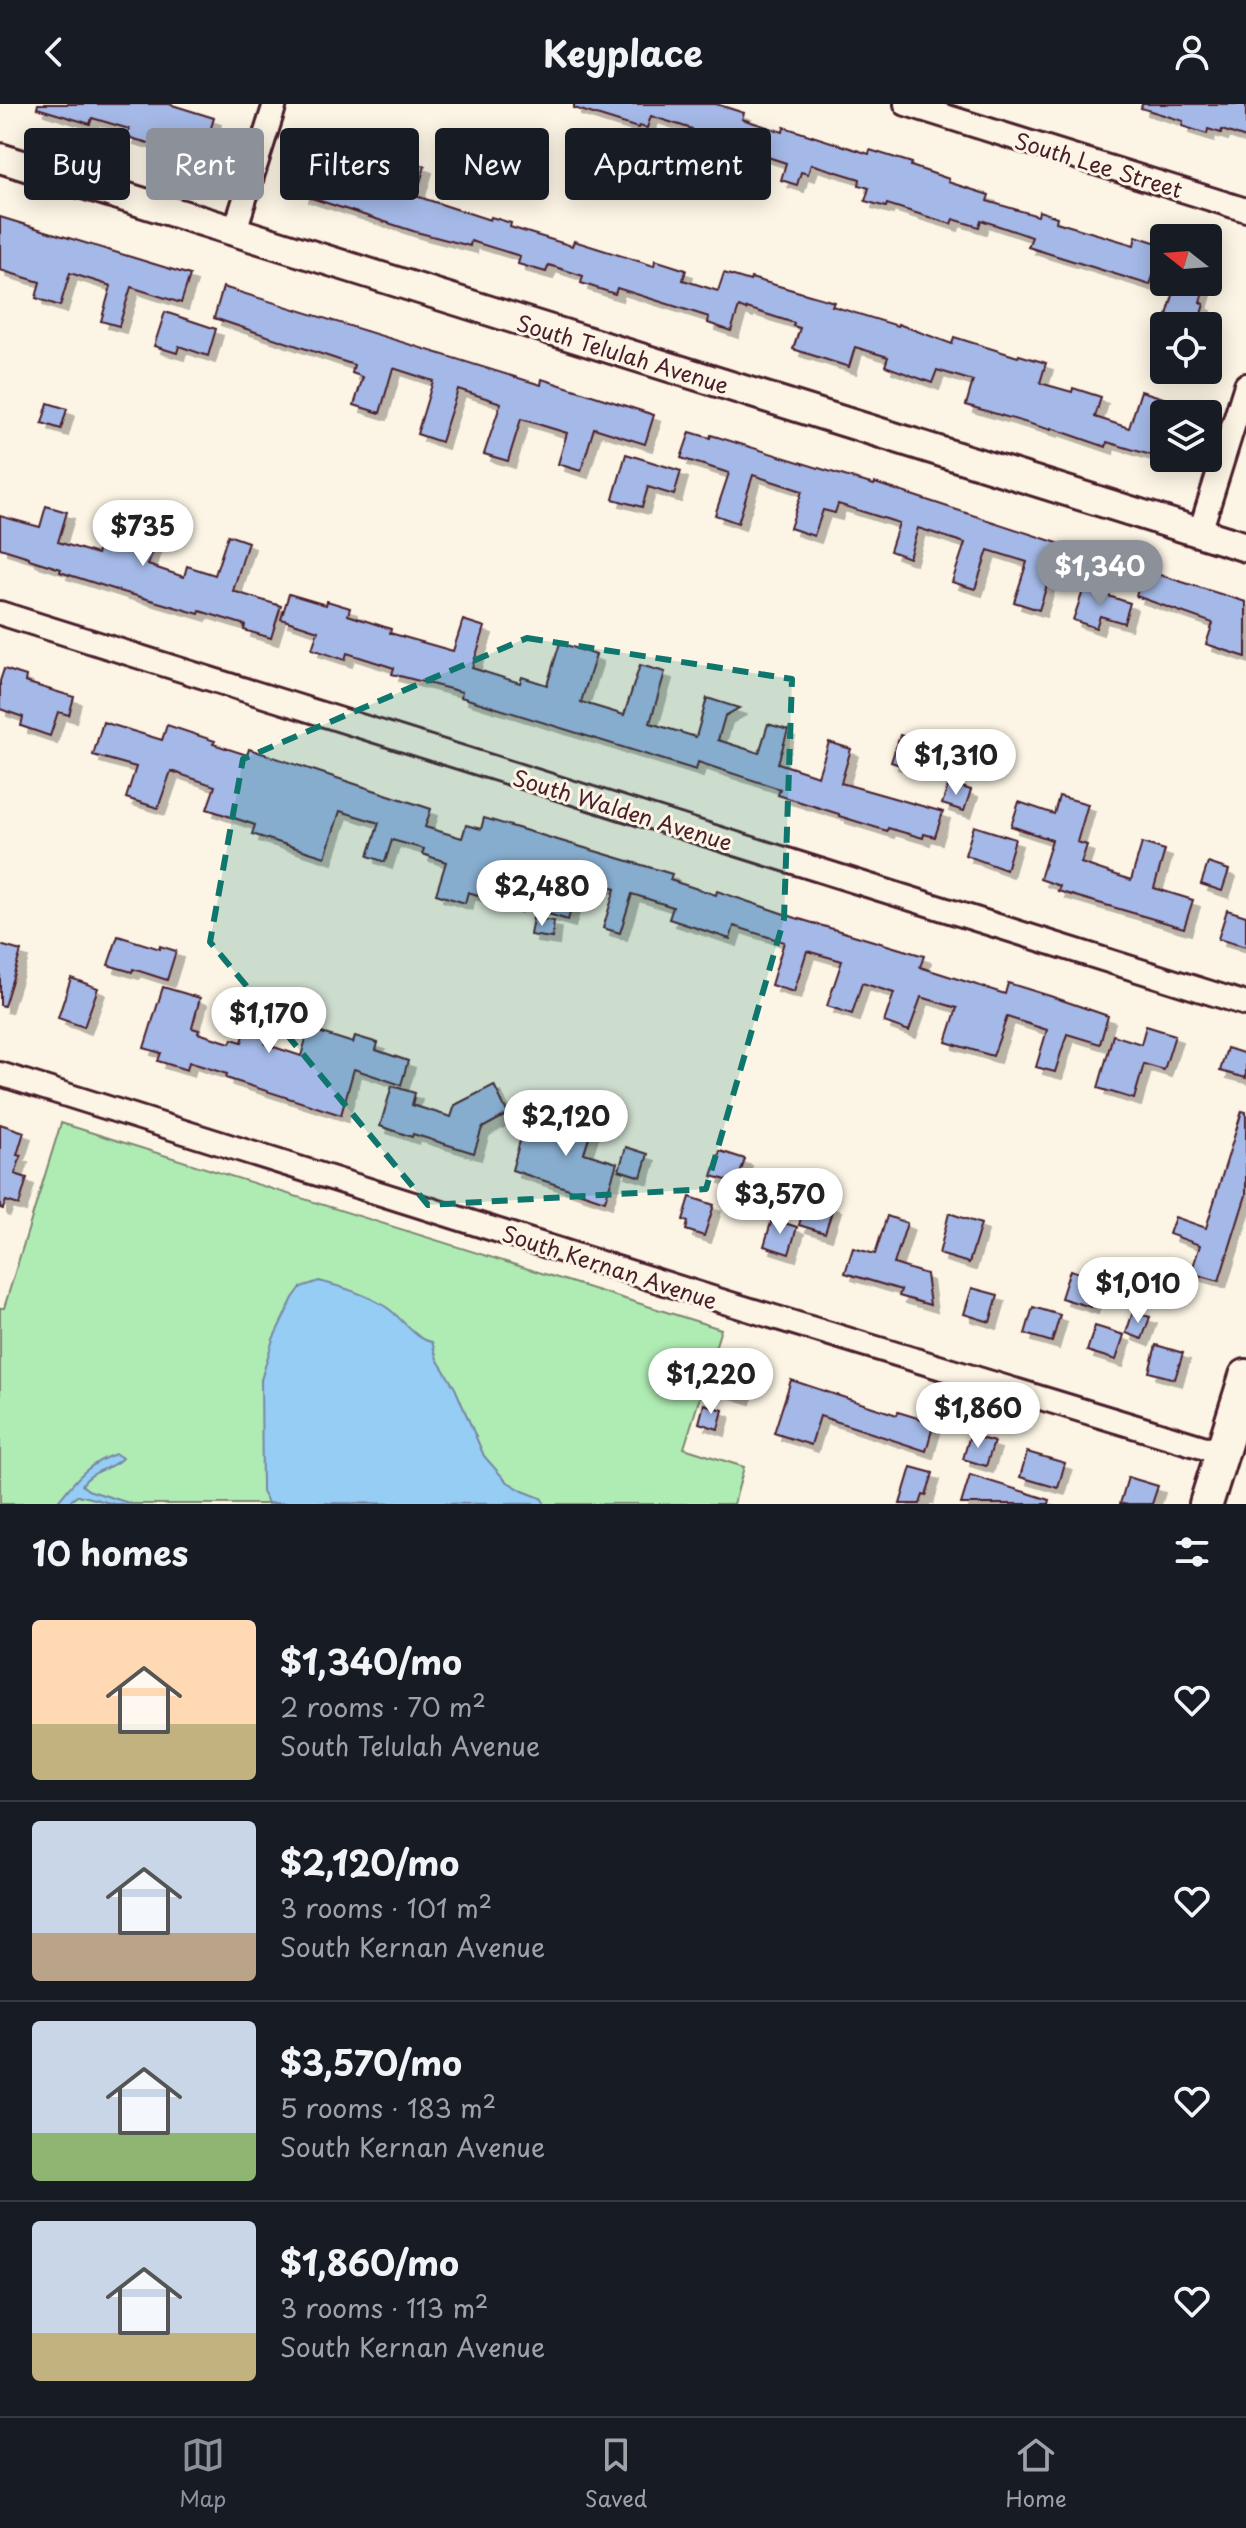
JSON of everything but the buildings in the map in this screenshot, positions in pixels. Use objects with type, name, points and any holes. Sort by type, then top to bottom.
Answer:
[{"type":"main road","points":[[1206,1504],[1246,1378]]},
{"type":"street","points":[[235,230],[275,104]]},
{"type":"street","name":"South Lee Street","points":[[906,104],[1246,210]]},
{"type":"street","name":"South Telulah Avenue","points":[[0,158],[1246,547]]},
{"type":"street","points":[[1200,532],[1246,385]]},
{"type":"street","name":"South Walden Avenue","points":[[0,613],[1246,1004]]},
{"type":"street","name":"South Kernan Avenue","points":[[0,1074],[728,1303],[1222,1453]]},
{"type":"highlighted area","points":[[527,638],[792,679],[784,919],[706,1189],[428,1205],[210,942],[243,759]]},
{"type":"green space","points":[[61,1123],[721,1329],[684,1448],[744,1467],[734,1504],[0,1504],[0,1308],[4,1308]]},
{"type":"water","points":[[319,1281],[378,1302],[419,1337],[432,1342],[437,1359],[455,1388],[484,1456],[506,1481],[541,1498],[545,1504],[268,1503],[262,1492],[261,1380],[273,1339],[293,1298],[301,1287]]},
{"type":"water","points":[[116,1454],[122,1458],[90,1476],[82,1485],[88,1490],[132,1504],[114,1504],[77,1496],[67,1504],[56,1504],[89,1468]]}]
